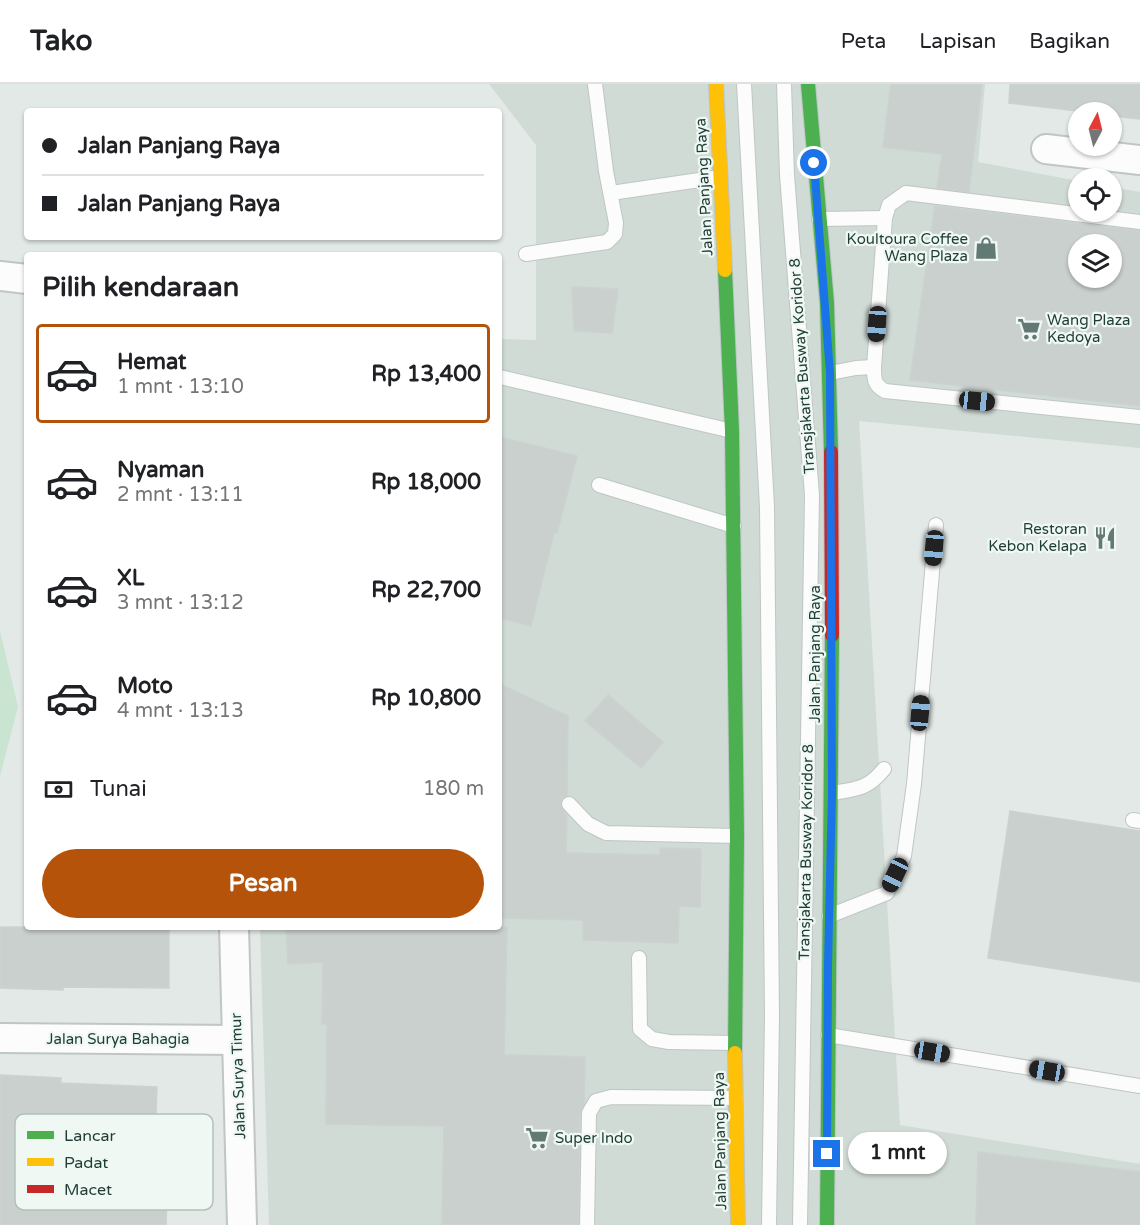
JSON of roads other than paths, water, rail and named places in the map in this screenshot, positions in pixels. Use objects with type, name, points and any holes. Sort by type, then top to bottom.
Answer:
[{"type":"main road","name":"Jalan Panjang Raya","points":[[716,84],[732,431],[734,526],[737,837],[735,1043],[738,1225]]},
{"type":"main road","name":"Jalan Panjang Raya","points":[[808,84],[830,373],[832,792],[827,1035],[827,1225]]},
{"type":"street","points":[[1046,149],[1140,160]]},
{"type":"street","points":[[0,276],[24,279]]},
{"type":"street","name":"Jalan Surya Timur","points":[[234,930],[242,1225]]},
{"type":"street","name":"Jalan Surya Bahagia","points":[[0,1038],[237,1040]]},
{"type":"lane","points":[[526,254],[607,242],[615,234],[616,223],[606,171],[595,84]]},
{"type":"lane","points":[[744,84],[767,507],[772,1015],[769,1225]]},
{"type":"lane","name":"Transjakarta Busway Koridor 8","points":[[784,84],[788,175],[812,495],[800,1225]]},
{"type":"lane","points":[[611,193],[720,177]]},
{"type":"lane","points":[[1140,222],[906,193],[889,205],[885,218],[874,367],[874,380],[878,387],[885,391],[1140,417]]},
{"type":"lane","points":[[819,219],[885,218]]},
{"type":"lane","points":[[830,373],[874,367]]},
{"type":"lane","points":[[502,377],[732,431]]},
{"type":"lane","points":[[599,485],[734,526]]},
{"type":"lane","points":[[829,916],[887,893],[904,856],[914,784],[936,525]]},
{"type":"lane","points":[[832,792],[873,783],[884,770]]},
{"type":"lane","points":[[569,804],[588,824],[606,833],[737,837]]},
{"type":"lane","points":[[639,958],[640,1029],[652,1039],[669,1042],[735,1043]]},
{"type":"lane","points":[[827,1035],[1140,1086]]},
{"type":"lane","points":[[587,1225],[589,1113],[596,1101],[610,1097],[736,1098]]},
{"type":"place","name":"Koultoura Coffee Wang Plaza","points":[[986,248]]},
{"type":"place","name":"Wang Plaza Kedoya","points":[[1029,329]]},
{"type":"place","name":"Restoran Kebon Kelapa","points":[[1105,538]]},
{"type":"place","name":"Super Indo","points":[[537,1138]]}]
